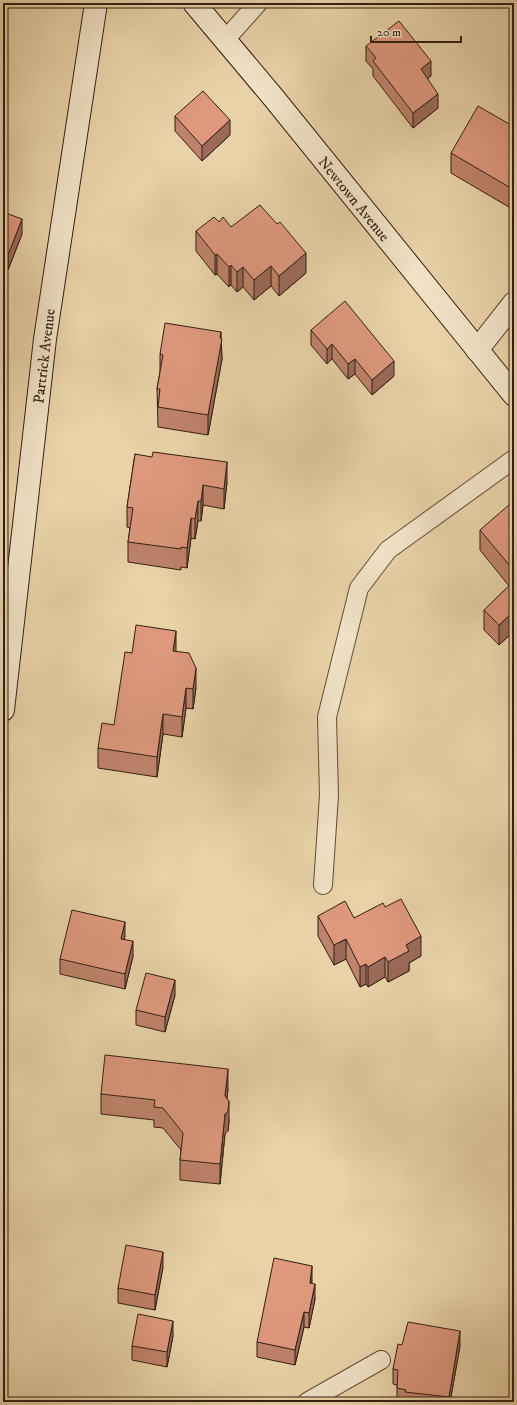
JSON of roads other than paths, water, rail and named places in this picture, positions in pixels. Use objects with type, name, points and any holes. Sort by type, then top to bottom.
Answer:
[{"type":"street","name":"Partrick Avenue","points":[[3,710],[45,338],[96,3]]},
{"type":"street","name":"Newtown Avenue","points":[[194,3],[514,395]]},
{"type":"street","points":[[477,350],[514,303]]},
{"type":"lane","points":[[225,40],[258,3]]},
{"type":"lane","points":[[323,885],[329,795],[327,718],[360,588],[388,550],[514,459]]},
{"type":"lane","points":[[307,1402],[381,1360]]}]
